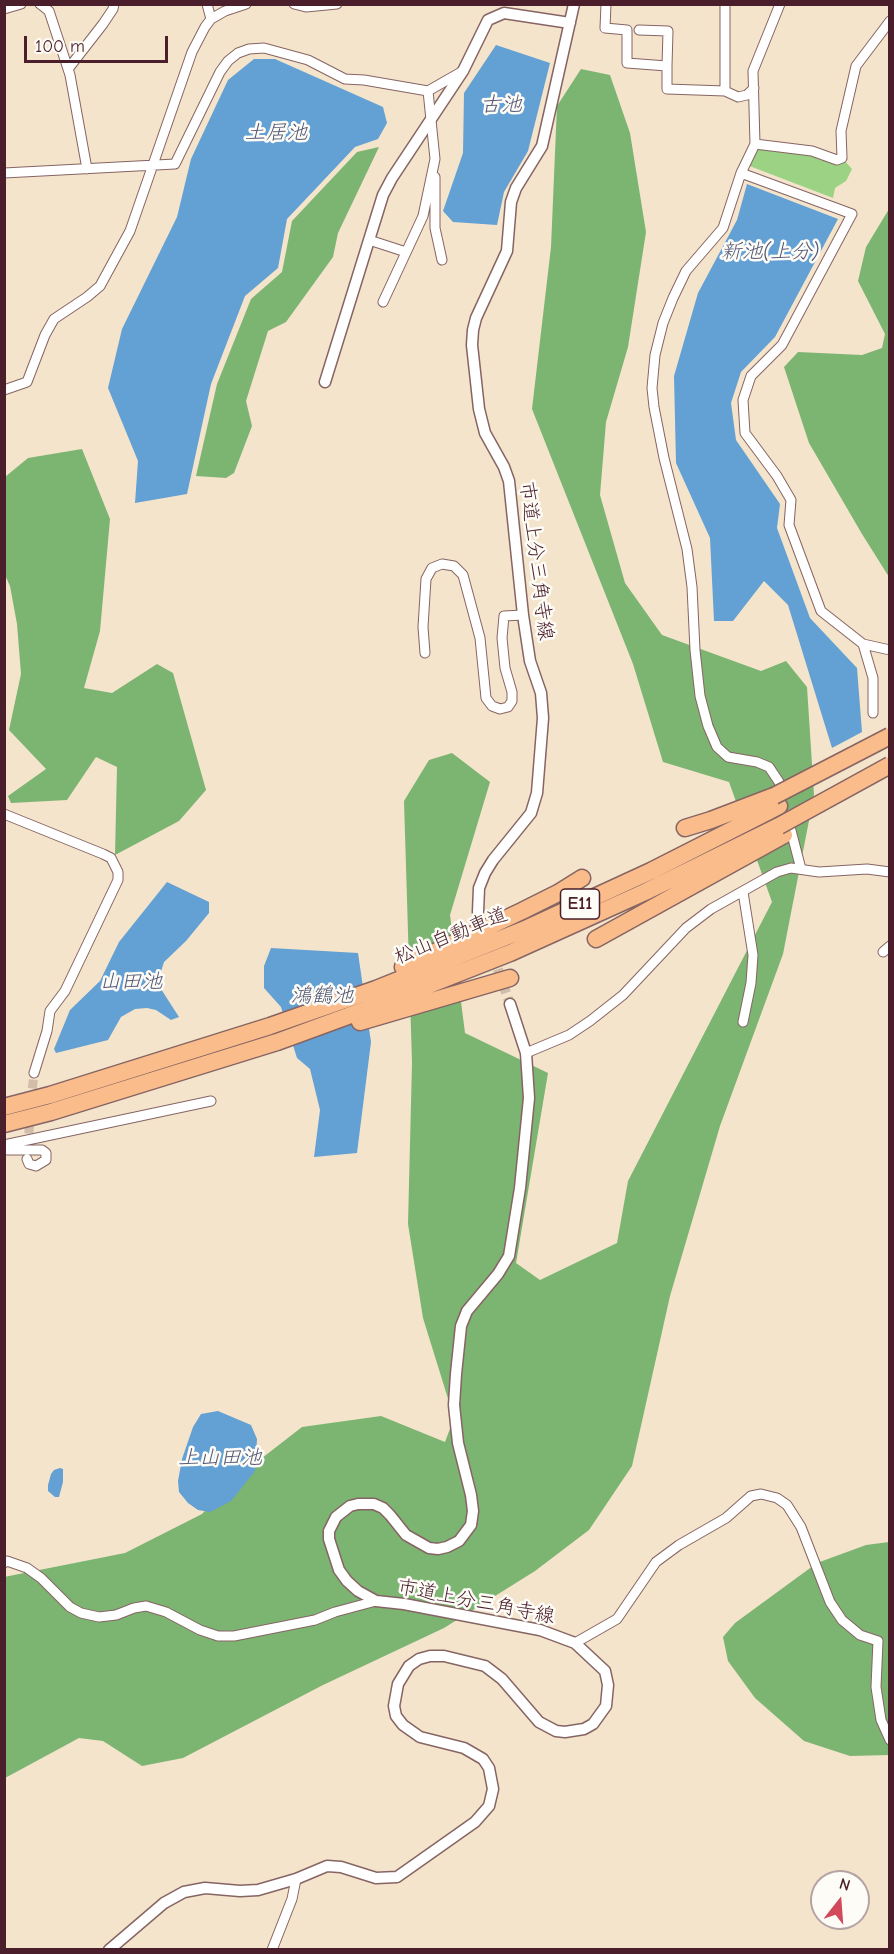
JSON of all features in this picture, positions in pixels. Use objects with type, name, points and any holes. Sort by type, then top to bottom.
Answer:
[{"type":"highway","points":[[685,828],[776,801],[890,736]]},
{"type":"highway","name":"松山自動車道","points":[[4,1124],[51,1112],[277,1042],[651,871],[776,801],[890,746]]},
{"type":"highway","points":[[596,939],[890,766]]},
{"type":"highway","name":"松山自動車道","points":[[377,998],[510,953],[782,830]]},
{"type":"highway","points":[[377,998],[582,878]]},
{"type":"highway","points":[[4,1107],[50,1095],[270,1026],[377,998],[510,978]]},
{"type":"street","points":[[4,9],[21,4]]},
{"type":"street","points":[[40,4],[49,11],[68,69],[87,169]]},
{"type":"street","points":[[68,69],[103,24],[114,4]]},
{"type":"street","points":[[207,4],[211,19]]},
{"type":"street","points":[[5,378],[8,389],[27,382],[45,335],[54,319],[100,286],[130,231],[192,52],[211,19],[225,11],[246,4]]},
{"type":"street","points":[[294,4],[306,7],[337,4]]},
{"type":"street","name":"市道上分三角寺線","points":[[478,912],[479,888],[485,873],[531,813],[537,793],[542,702],[530,661],[523,615],[509,481],[485,433],[479,409],[472,345],[473,330],[476,318],[507,251],[511,202],[542,146],[574,4]]},
{"type":"street","points":[[606,4],[606,28],[627,30],[627,63],[667,66]]},
{"type":"street","points":[[724,91],[725,4]]},
{"type":"street","points":[[780,4],[753,71],[755,144],[741,173],[723,228],[686,271],[663,323],[655,355],[652,388],[664,458],[687,549],[700,696],[708,726],[717,747],[728,757],[757,762],[769,767],[778,782],[801,869]]},
{"type":"street","points":[[325,382],[383,195],[463,71],[488,20],[504,13],[570,23]]},
{"type":"street","points":[[755,144],[812,151],[837,160],[842,158],[841,131],[856,66],[890,21]]},
{"type":"street","points":[[646,27],[668,31],[668,89],[724,91],[738,98],[747,95],[754,88]]},
{"type":"street","points":[[4,173],[175,164],[220,72],[238,53],[249,49],[264,48],[308,60],[345,79],[428,91],[463,71]]},
{"type":"street","points":[[428,91],[435,159],[435,228],[442,260]]},
{"type":"street","points":[[383,302],[423,216],[435,159]]},
{"type":"street","points":[[741,173],[852,214],[782,345],[751,376],[744,400],[746,434],[777,476],[791,500],[789,525],[821,611],[863,644],[890,650]]},
{"type":"street","points":[[369,240],[406,252]]},
{"type":"street","points":[[425,653],[423,627],[426,579],[432,568],[442,564],[454,566],[463,575],[480,638],[486,698],[500,710],[508,707],[512,701],[512,692],[505,668],[502,639],[504,616],[523,615]]},
{"type":"street","points":[[863,644],[873,678],[873,713]]},
{"type":"street","points":[[4,814],[111,858],[118,872],[118,880],[65,991],[50,1011],[47,1031],[34,1073]]},
{"type":"street","points":[[526,1053],[569,1035],[590,1021],[623,995],[686,928],[711,909],[777,872],[791,868],[819,873],[867,868],[890,872]]},
{"type":"street","points":[[743,892],[753,955],[751,983],[743,1022]]},
{"type":"street","name":"市道上分三角寺線","points":[[109,1950],[164,1903],[184,1892],[205,1888],[258,1890],[296,1879],[327,1866],[341,1867],[376,1878],[397,1877],[467,1829],[489,1806],[493,1789],[489,1768],[483,1759],[464,1748],[420,1737],[403,1725],[396,1716],[395,1695],[402,1674],[419,1659],[444,1656],[485,1666],[502,1679],[539,1722],[556,1731],[575,1732],[593,1724],[606,1706],[608,1684],[605,1671],[574,1643],[540,1630],[404,1604],[376,1601],[358,1591],[347,1581],[333,1556],[329,1539],[329,1531],[336,1517],[342,1510],[358,1504],[374,1504],[390,1515],[406,1535],[429,1548],[438,1549],[459,1540],[471,1525],[473,1511],[471,1495],[458,1443],[454,1405],[461,1326],[467,1311],[498,1274],[509,1256],[520,1188],[530,1098],[526,1053],[510,1004]]},
{"type":"street","points":[[4,1145],[211,1101]]},
{"type":"street","points":[[4,1150],[42,1150],[46,1153],[44,1162],[36,1166],[29,1164],[27,1159]]},
{"type":"street","points":[[574,1643],[617,1618],[656,1562],[679,1545],[726,1518],[751,1496],[761,1494],[777,1498],[787,1505],[801,1527],[830,1602],[842,1620],[860,1635],[878,1641],[876,1687],[881,1720],[890,1740]]},
{"type":"street","points":[[4,1563],[27,1568],[41,1578],[70,1607],[81,1613],[99,1617],[116,1615],[146,1606],[166,1612],[200,1630],[218,1636],[234,1636],[315,1620],[376,1601]]},
{"type":"street","points":[[272,1950],[292,1899],[296,1879]]},
{"type":"green space","points":[[581,69],[610,75],[630,133],[646,232],[628,347],[606,422],[600,495],[625,583],[662,635],[761,671],[786,661],[807,687],[814,795],[783,954],[720,1126],[670,1296],[632,1466],[589,1530],[535,1571],[444,1628],[323,1685],[183,1758],[142,1766],[103,1741],[79,1738],[5,1778],[4,1577],[125,1553],[202,1514],[235,1479],[302,1427],[381,1416],[445,1442],[454,1418],[423,1318],[408,1224],[412,1063],[404,801],[429,760],[452,753],[490,782],[450,915],[465,1033],[548,1073],[516,1263],[540,1280],[617,1243],[628,1181],[772,902],[729,782],[663,762],[633,664],[532,409],[551,247],[557,106]]},
{"type":"green space","points":[[379,147],[338,233],[333,257],[286,322],[268,331],[246,401],[252,426],[234,473],[226,478],[196,476],[217,384],[251,299],[282,272],[292,221],[357,152]]},
{"type":"green space","points":[[757,147],[844,160],[852,169],[846,181],[835,188],[833,198],[747,165]]},
{"type":"green space","points":[[889,209],[889,577],[809,443],[784,367],[798,352],[862,355],[882,348],[885,334],[858,281],[866,247]]},
{"type":"green space","points":[[82,449],[110,519],[100,631],[84,688],[112,693],[157,664],[173,673],[206,790],[179,821],[115,855],[117,767],[96,757],[67,800],[11,803],[8,796],[46,769],[9,730],[21,674],[17,624],[10,586],[5,575],[5,477],[28,458]]},
{"type":"green space","points":[[889,1542],[889,1755],[850,1756],[804,1741],[755,1698],[728,1661],[723,1637],[735,1623],[817,1563],[866,1545]]},
{"type":"water","name":"古池","points":[[496,45],[550,63],[528,151],[504,192],[497,225],[453,222],[443,211],[463,153],[464,93]]},
{"type":"water","name":"土居池","points":[[254,59],[275,59],[383,107],[387,123],[378,139],[355,147],[287,219],[278,268],[245,296],[211,384],[187,494],[135,503],[138,461],[108,388],[122,329],[177,217],[191,159],[228,80]]},
{"type":"water","name":"新池(上分)","points":[[747,184],[838,219],[775,337],[741,372],[731,403],[736,440],[780,504],[777,528],[810,618],[857,668],[862,732],[832,748],[788,605],[764,581],[733,621],[714,621],[710,538],[676,463],[674,376],[698,293],[737,220]]},
{"type":"water","name":"山田池","points":[[167,882],[209,902],[209,913],[186,941],[164,962],[159,978],[161,989],[179,1017],[171,1020],[156,1010],[135,1009],[121,1017],[108,1040],[56,1053],[54,1049],[70,1010],[100,981],[119,942]]},
{"type":"water","name":"鴻鶴池","points":[[271,948],[358,953],[371,1042],[357,1153],[314,1157],[320,1110],[310,1069],[297,1058],[281,1007],[264,988],[264,966]]},
{"type":"water","name":"上山田池","points":[[218,1411],[251,1425],[257,1439],[255,1471],[231,1501],[210,1512],[198,1510],[188,1503],[179,1492],[178,1481],[182,1459],[193,1427],[201,1414]]},
{"type":"water","points":[[60,1468],[63,1469],[63,1482],[59,1497],[55,1497],[48,1491],[48,1485],[51,1474]]},
{"type":"tunnel","points":[[493,955],[510,1004]]},
{"type":"tunnel","points":[[31,1102],[34,1073]]},
{"type":"tunnel","points":[[28,1147],[30,1116]]}]
